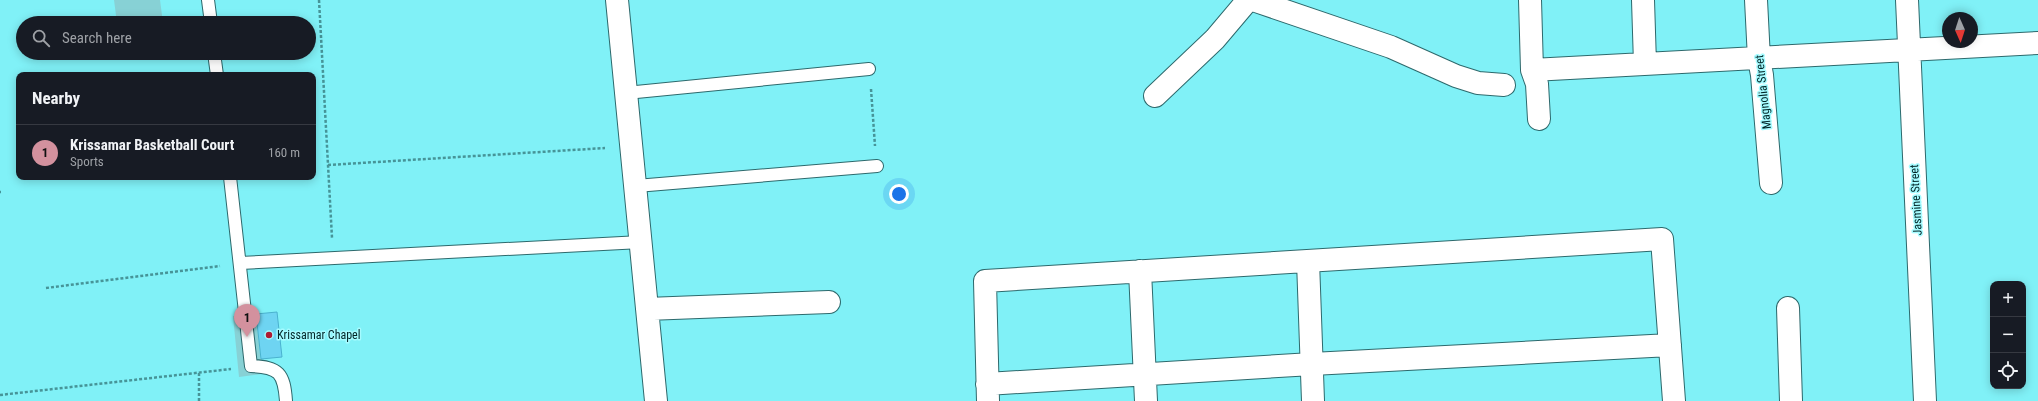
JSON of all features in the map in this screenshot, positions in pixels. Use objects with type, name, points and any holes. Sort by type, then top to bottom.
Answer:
[{"type":"street","points":[[617,0],[656,401]]},
{"type":"street","points":[[1155,96],[1215,39],[1248,0]]},
{"type":"street","points":[[1253,0],[1391,47],[1456,76],[1478,83],[1504,85]]},
{"type":"street","points":[[1530,0],[1532,70],[1537,84],[1539,119]]},
{"type":"street","points":[[1643,0],[1645,64]]},
{"type":"street","name":"Magnolia Street","points":[[1756,0],[1759,59],[1762,74],[1771,183]]},
{"type":"street","name":"Jasmine Street","points":[[1906,0],[1925,401]]},
{"type":"street","points":[[1532,70],[2038,43]]},
{"type":"street","points":[[1670,345],[1144,374],[988,392],[984,281],[1662,239],[1670,345],[1674,401]]},
{"type":"street","points":[[1308,261],[1313,401]]},
{"type":"street","points":[[1140,271],[1146,401]]},
{"type":"street","points":[[647,309],[829,302]]},
{"type":"street","points":[[1788,308],[1791,401]]},
{"type":"lane","points":[[208,0],[210,16]]},
{"type":"lane","points":[[215,60],[217,72]]},
{"type":"lane","points":[[626,93],[869,69]]},
{"type":"lane","points":[[636,186],[877,166]]},
{"type":"lane","points":[[230,180],[251,366],[272,369],[279,373],[283,381],[286,401]]},
{"type":"lane","points":[[240,263],[641,242]]},
{"type":"path","points":[[319,0],[333,258]]},
{"type":"path","points":[[869,69],[877,166]]},
{"type":"path","points":[[328,165],[632,146]]},
{"type":"path","points":[[46,288],[240,263]]},
{"type":"path","points":[[0,395],[251,366]]},
{"type":"path","points":[[199,373],[199,401]]},
{"type":"shaded area","points":[[114,0],[160,0],[162,16],[116,16]]},
{"type":"shaded area","points":[[256,314],[262,374],[239,377],[233,316]]},
{"type":"building","name":"Krissamar Chapel","points":[[277,312],[282,357],[261,359],[256,314]]},
{"type":"place","name":"Krissamar Chapel","points":[[269,335]]},
{"type":"place","name":"Krissamar Basketball Court","points":[[247,337]]}]
